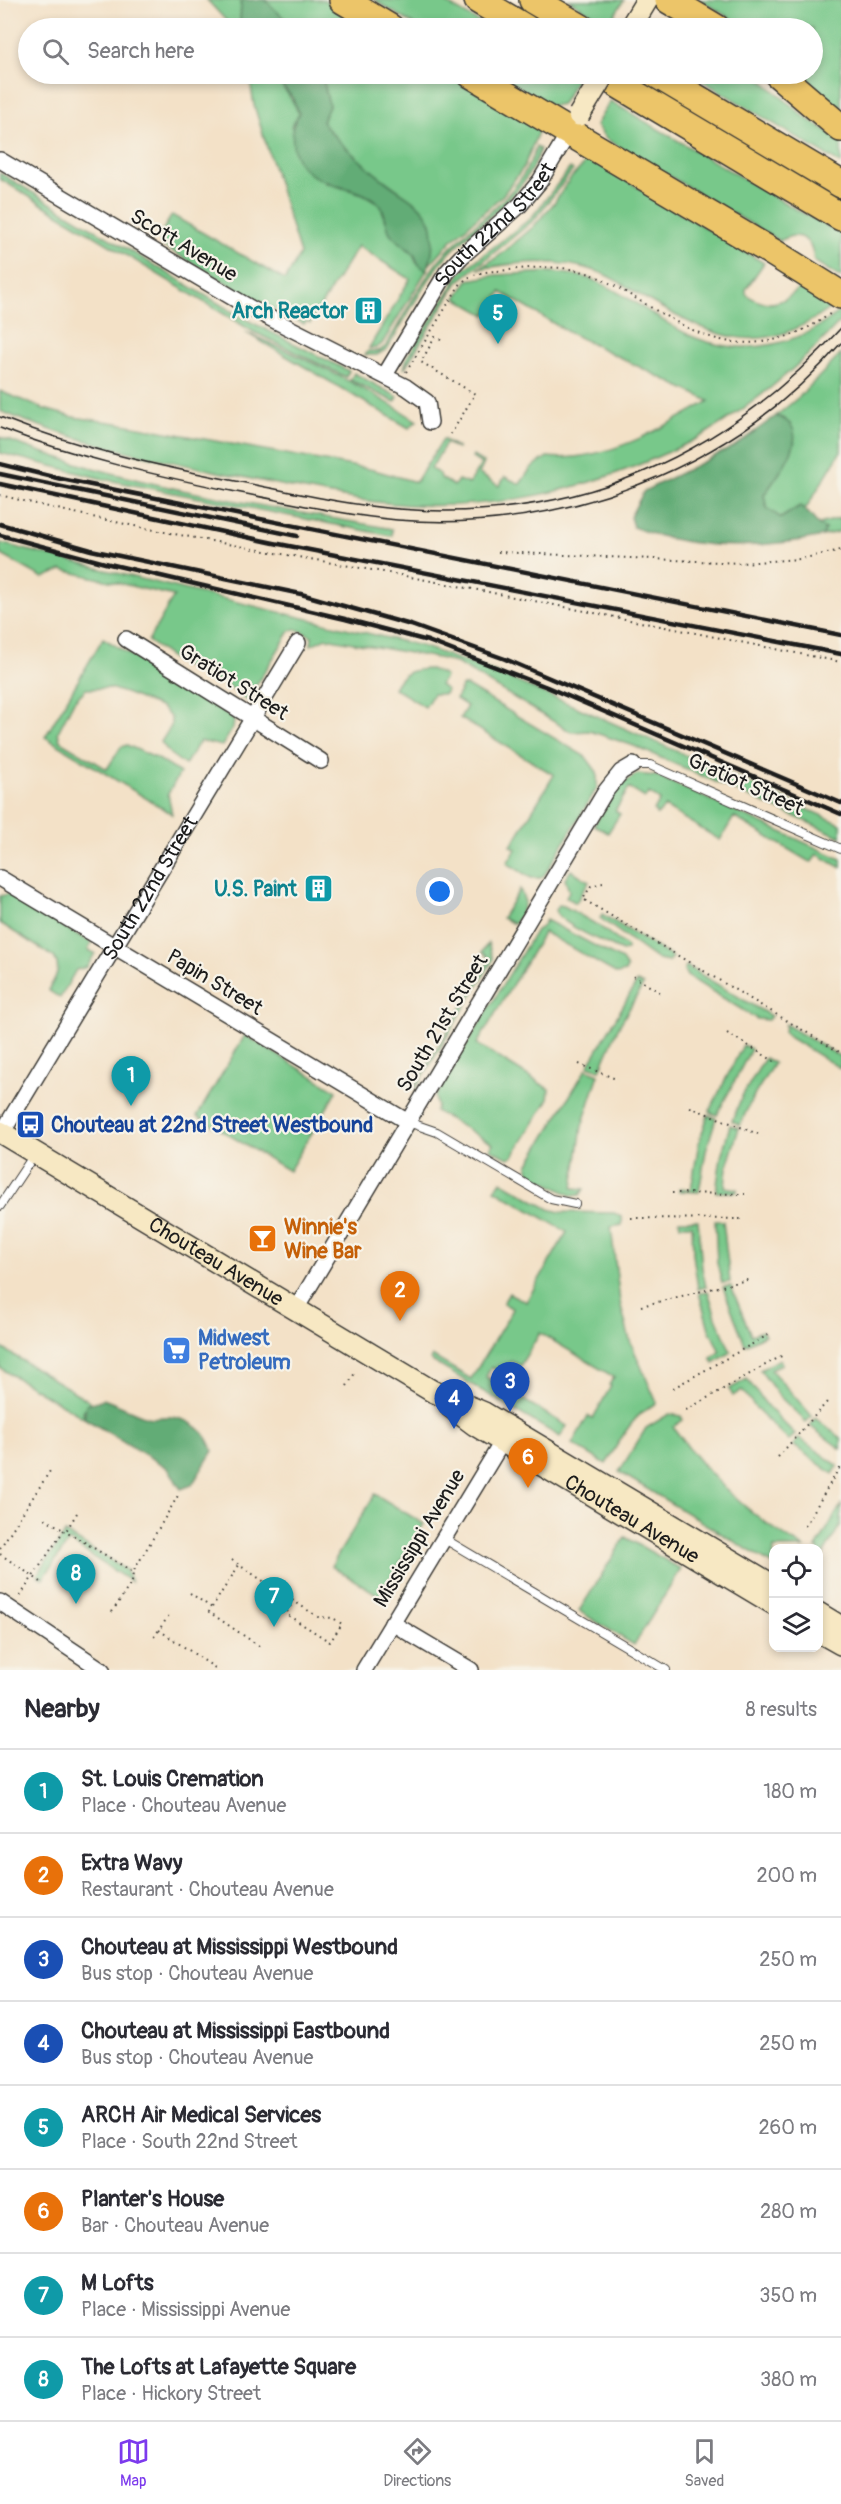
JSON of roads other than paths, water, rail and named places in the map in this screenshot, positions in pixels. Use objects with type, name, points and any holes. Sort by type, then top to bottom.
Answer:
[{"type":"highway","points":[[343,0],[373,18]]},
{"type":"highway","points":[[362,0],[389,18]]},
{"type":"highway","points":[[477,0],[508,18]]},
{"type":"highway","points":[[533,0],[564,18]]},
{"type":"highway","points":[[669,0],[699,18]]},
{"type":"highway","points":[[492,84],[574,123],[772,252],[838,302]]},
{"type":"highway","points":[[619,84],[841,217]]},
{"type":"highway","points":[[673,84],[841,184]]},
{"type":"highway","points":[[790,84],[841,128]]},
{"type":"main road","points":[[636,18],[644,5]]},
{"type":"main road","name":"South 22nd Street","points":[[574,123],[596,84]]},
{"type":"main road","name":"Chouteau Avenue","points":[[1,1132],[432,1391],[470,1406],[506,1435],[769,1601]]},
{"type":"main road","name":"Chouteau Avenue","points":[[506,1435],[769,1583]]},
{"type":"main road","points":[[823,1616],[841,1627]]},
{"type":"main road","points":[[823,1633],[841,1644]]},
{"type":"street","name":"South 22nd Street","points":[[385,375],[447,272],[520,205],[540,181],[574,123]]},
{"type":"street","name":"Scott Avenue","points":[[0,160],[252,309],[385,375],[427,402],[430,422]]},
{"type":"street","name":"Gratiot Street","points":[[126,639],[321,761]]},
{"type":"street","name":"South 22nd Street","points":[[1,1132],[298,643]]},
{"type":"street","name":"South 21st Street","points":[[296,1309],[610,784],[621,772],[633,765]]},
{"type":"street","name":"Papin Street","points":[[0,878],[408,1122]]},
{"type":"street","name":"Mississippi Avenue","points":[[364,1670],[506,1435]]},
{"type":"street","points":[[0,1602],[102,1670]]},
{"type":"street","points":[[392,1623],[471,1670]]},
{"type":"lane","name":"Gratiot Street","points":[[633,765],[650,765],[841,849]]},
{"type":"lane","points":[[408,1122],[437,1132],[551,1199],[574,1204]]},
{"type":"lane","points":[[0,1206],[35,1153]]},
{"type":"lane","points":[[443,1538],[666,1670]]},
{"type":"tram line","points":[[0,417],[60,439],[122,456],[341,502],[399,509],[464,511],[526,505],[585,492],[642,472],[696,446],[747,413],[795,374],[841,328]]},
{"type":"tram line","points":[[0,428],[117,465],[336,512],[397,520],[459,521],[521,516],[581,503],[640,484],[696,458],[749,426],[797,388],[841,343]]},
{"type":"railway","points":[[0,464],[61,479],[841,635]]},
{"type":"railway","points":[[0,474],[297,536]]},
{"type":"railway","points":[[0,484],[274,543],[841,654]]},
{"type":"railway","points":[[0,524],[91,550],[301,594],[411,625],[505,659],[841,803]]},
{"type":"railway","points":[[0,535],[105,563],[345,619],[428,641],[547,687],[841,814]]},
{"type":"place","name":"Arch Reactor","points":[[369,311]]},
{"type":"place","name":"ARCH Air Medical Services","points":[[498,344]]},
{"type":"place","name":"U.S. Paint","points":[[318,889]]},
{"type":"place","name":"St. Louis Cremation","points":[[131,1106]]},
{"type":"place","name":"Chouteau at 22nd Street Westbound","points":[[30,1125]]},
{"type":"place","name":"Winnie's Wine Bar","points":[[263,1239]]},
{"type":"place","name":"Extra Wavy","points":[[400,1321]]},
{"type":"place","name":"Midwest Petroleum","points":[[177,1350]]},
{"type":"place","name":"Chouteau at Mississippi Westbound","points":[[510,1412]]},
{"type":"place","name":"Chouteau at Mississippi Eastbound","points":[[454,1429]]},
{"type":"place","name":"Planter's House","points":[[528,1488]]},
{"type":"place","name":"The Lofts at Lafayette Square","points":[[76,1604]]},
{"type":"place","name":"M Lofts","points":[[274,1627]]}]
